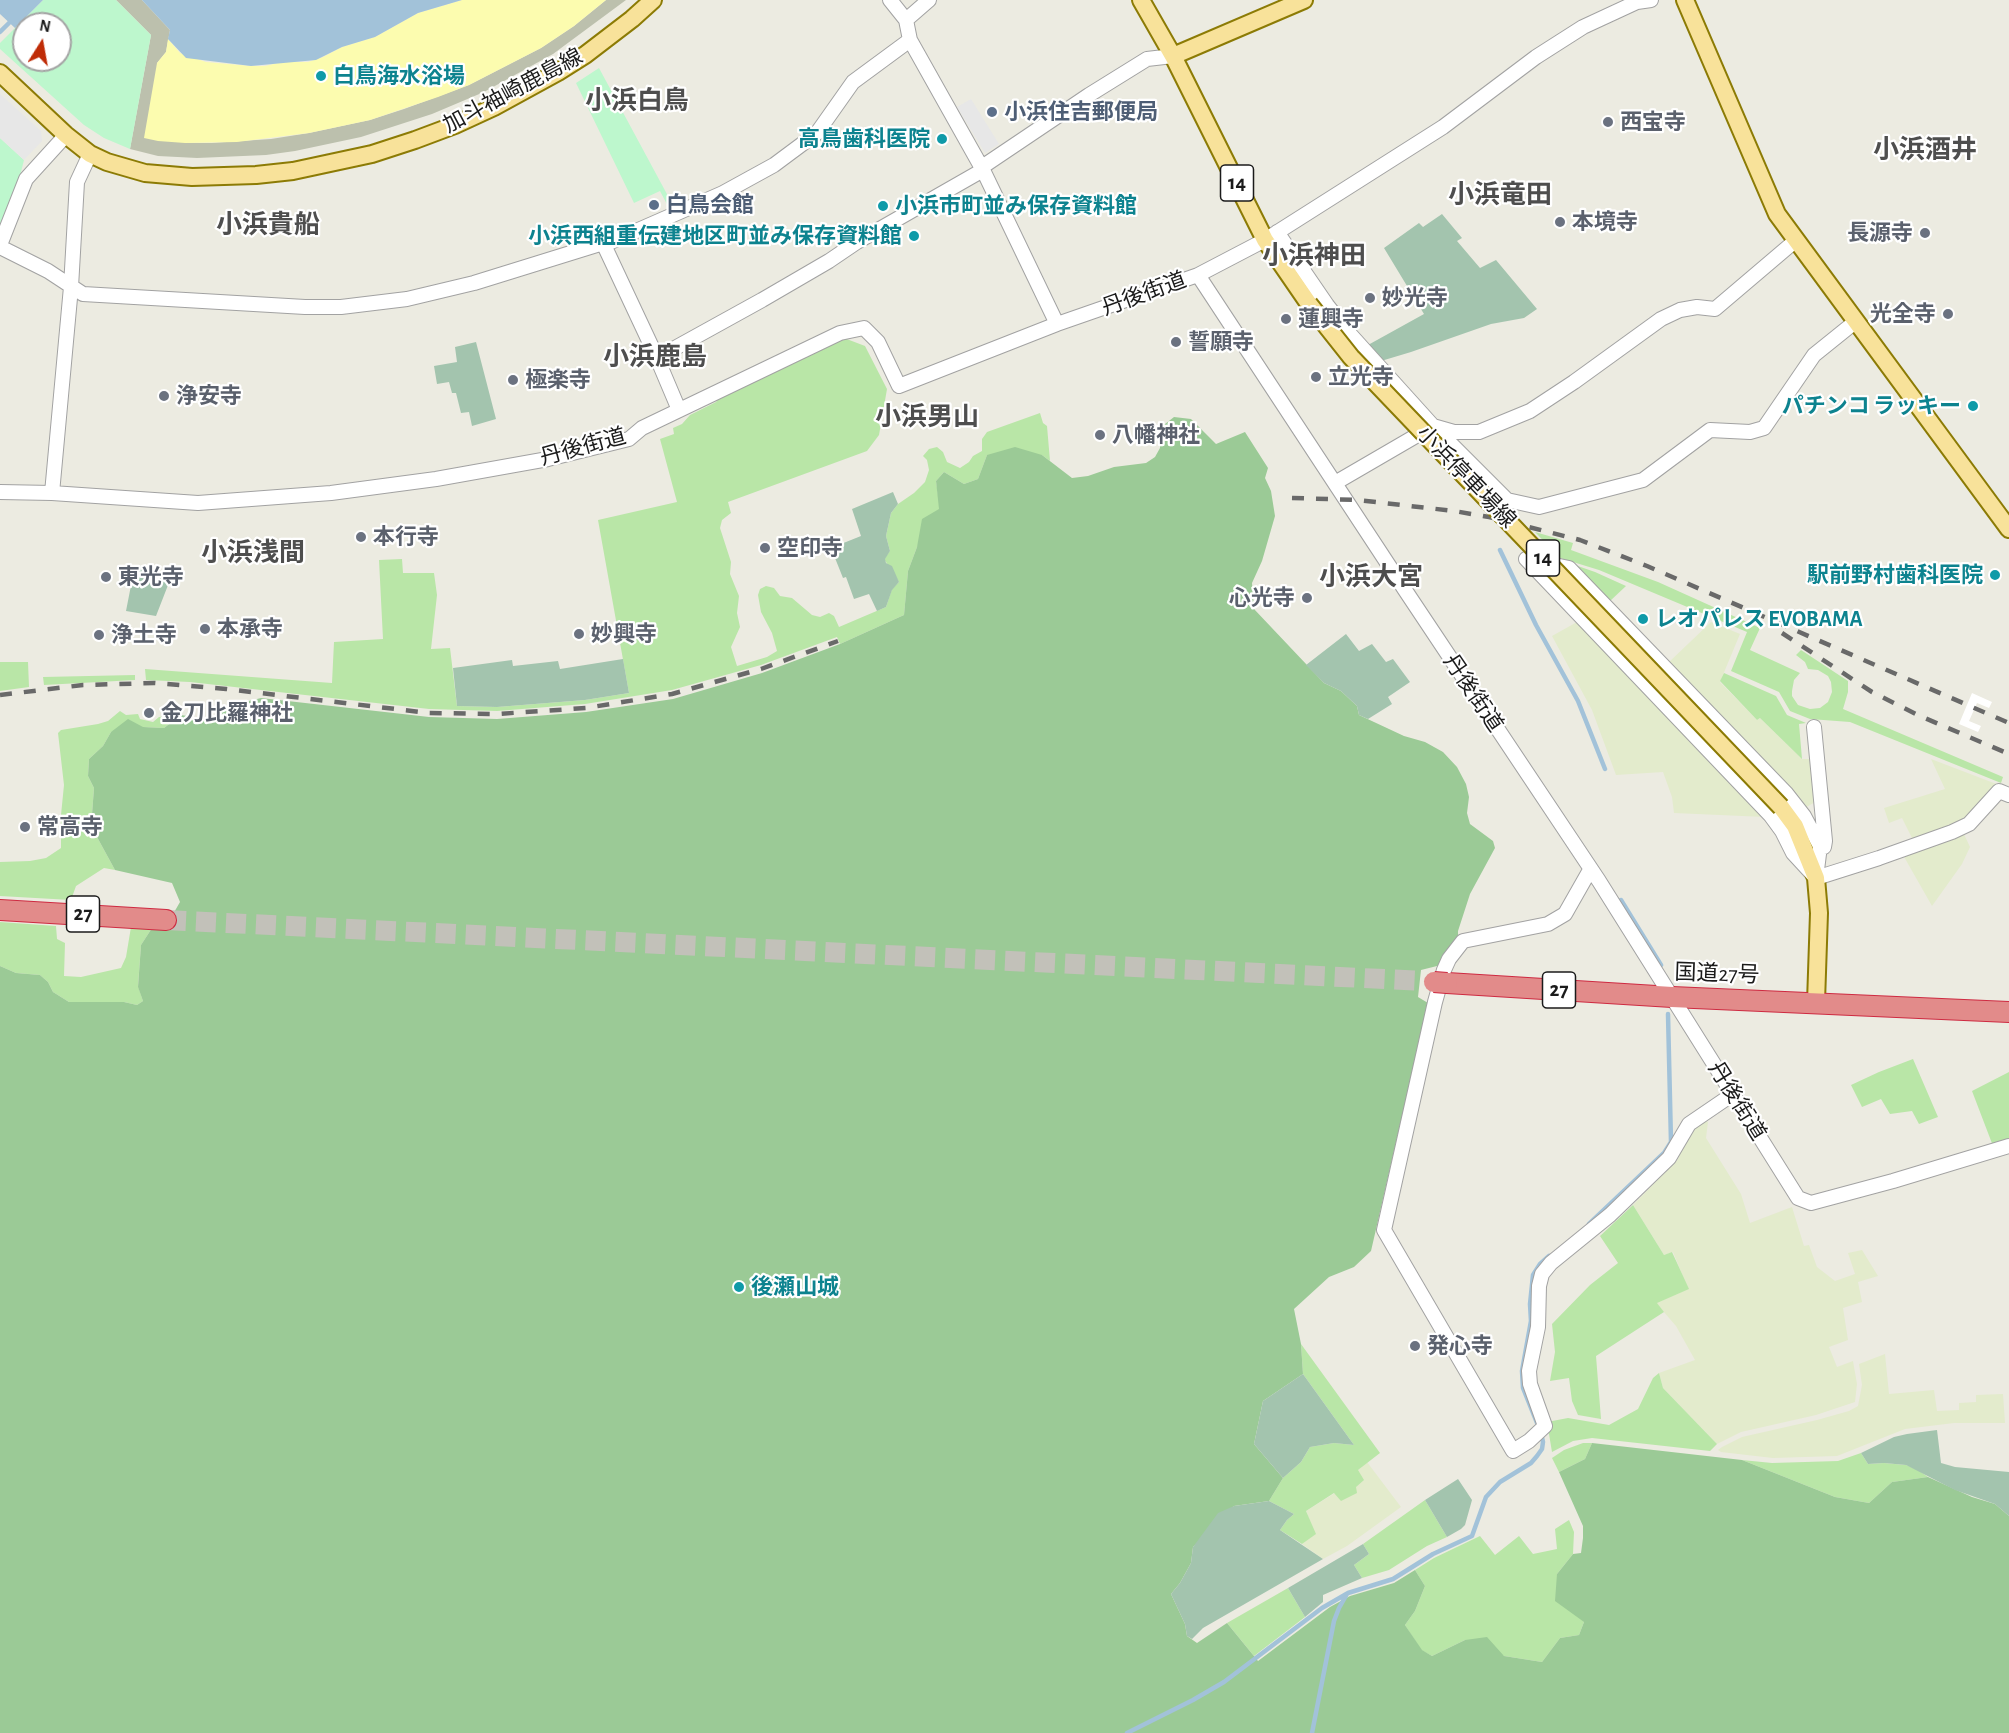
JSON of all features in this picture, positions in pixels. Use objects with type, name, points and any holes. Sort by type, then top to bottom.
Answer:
[{"type":"highway","name":"27","points":[[0,910],[166,920]]},
{"type":"highway","name":"国道27号","points":[[1435,982],[1672,997],[2009,1012]]},
{"type":"main road","name":"加斗袖崎鹿島線","points":[[0,74],[66,135],[90,154],[107,162],[145,173],[166,176],[222,177],[293,171],[372,154],[455,125],[558,72],[610,37],[653,0]]},
{"type":"main road","points":[[1141,0],[1173,57],[1304,0]]},
{"type":"main road","points":[[1685,0],[1777,214],[2009,529]]},
{"type":"main road","name":"小浜停車場線","points":[[1173,57],[1309,304],[1351,357],[1781,807],[1795,826],[1816,878],[1819,913],[1816,1002]]},
{"type":"street","points":[[891,0],[906,20],[910,40],[982,169],[1057,324]]},
{"type":"street","points":[[906,20],[929,0]]},
{"type":"street","points":[[1197,275],[1271,236],[1443,127],[1536,57],[1582,27],[1637,2],[1651,0]]},
{"type":"street","points":[[679,410],[604,245],[723,193],[774,165],[817,133],[853,82],[910,40]]},
{"type":"street","points":[[657,358],[762,300],[982,169],[1089,95],[1147,59],[1173,57]]},
{"type":"street","points":[[66,135],[26,179],[0,246],[48,271],[83,294],[340,307],[407,299],[474,283],[603,243]]},
{"type":"street","points":[[52,493],[71,287],[77,182],[90,154]]},
{"type":"street","points":[[1271,236],[1349,333],[1433,426],[1507,500],[1539,507],[1643,480],[1710,430],[1750,432],[1764,428],[1814,355],[1855,322]]},
{"type":"street","points":[[1335,483],[1433,426],[1454,432],[1479,432],[1530,411],[1661,319],[1680,310],[1715,309],[1795,241]]},
{"type":"street","name":"丹後街道","points":[[0,492],[52,493],[198,503],[378,488],[548,459],[629,439],[642,428],[840,333],[864,328],[878,342],[899,386],[1057,324],[1197,275],[1590,870],[1798,1198],[1811,1203],[2009,1146]]},
{"type":"street","points":[[1526,559],[1569,568],[1786,793],[1804,816],[1820,846],[1816,878],[1793,853],[1771,816],[1526,559]]},
{"type":"street","points":[[1814,727],[1825,842],[1816,878]]},
{"type":"street","points":[[1816,878],[1952,832],[1969,824],[1999,791],[2009,795]]},
{"type":"street","points":[[1590,870],[1565,914],[1548,924],[1463,940],[1449,959],[1435,1002],[1384,1230],[1513,1452],[1545,1426],[1530,1384],[1529,1371],[1538,1327],[1539,1286],[1542,1274],[1551,1263],[1610,1215],[1670,1158],[1689,1124],[1733,1094]]},
{"type":"shaded area","points":[[43,0],[116,0],[151,35],[130,149],[104,138],[84,125],[25,72],[72,72],[72,12],[31,12]]},
{"type":"shaded area","points":[[116,0],[142,0],[170,30],[166,52],[157,63],[185,143],[211,143],[271,139],[309,133],[370,120],[404,109],[469,85],[541,48],[574,26],[606,0],[626,0],[553,54],[484,92],[432,114],[361,137],[295,151],[266,155],[197,158],[158,156],[130,149],[151,35]]},
{"type":"shaded area","points":[[12,31],[12,60],[0,49],[0,43]]},
{"type":"shaded area","points":[[599,68],[675,209],[670,210],[660,191],[634,203],[576,83]]},
{"type":"shaded area","points":[[0,94],[41,131],[42,141],[24,160],[0,138]]},
{"type":"shaded area","points":[[971,99],[999,144],[985,153],[957,107]]},
{"type":"shaded area","points":[[0,138],[24,160],[0,229]]},
{"type":"shaded area","points":[[1442,214],[1462,238],[1457,241],[1480,268],[1496,260],[1537,309],[1524,318],[1491,324],[1381,361],[1368,345],[1424,314],[1384,248],[1419,223],[1423,227]]},
{"type":"shaded area","points":[[844,338],[865,346],[887,389],[879,435],[867,451],[728,502],[731,513],[722,520],[720,528],[731,562],[730,574],[739,596],[737,613],[740,627],[731,647],[737,666],[767,657],[777,651],[772,633],[761,612],[758,595],[760,589],[766,586],[774,588],[780,596],[792,598],[812,615],[820,617],[829,613],[834,616],[839,627],[886,607],[892,589],[899,582],[884,559],[890,551],[886,536],[891,513],[898,504],[925,482],[929,470],[927,460],[923,456],[929,449],[937,447],[943,452],[947,462],[960,468],[982,451],[982,439],[987,432],[1040,413],[1043,423],[1047,426],[1050,461],[1042,455],[987,455],[978,479],[964,484],[944,472],[936,481],[940,509],[917,547],[908,571],[904,615],[840,644],[837,637],[761,665],[672,690],[585,704],[497,711],[429,709],[190,682],[146,680],[145,669],[332,683],[334,642],[383,639],[379,560],[402,559],[403,573],[434,573],[437,595],[431,649],[450,648],[457,706],[497,707],[585,700],[629,693],[598,520],[677,502],[660,439],[674,434],[673,428],[719,398]]},
{"type":"shaded area","points":[[476,342],[496,419],[472,426],[469,412],[461,413],[456,393],[452,393],[449,382],[437,384],[434,366],[457,362],[455,347]]},
{"type":"shaded area","points":[[1174,417],[1191,419],[1216,444],[1245,432],[1268,468],[1265,478],[1271,491],[1275,516],[1262,561],[1252,583],[1254,609],[1324,683],[1341,691],[1357,706],[1359,715],[1404,736],[1425,742],[1443,752],[1457,767],[1466,784],[1469,797],[1467,813],[1470,824],[1493,841],[1495,848],[1470,894],[1458,931],[1458,938],[1441,965],[1421,970],[1418,997],[1428,1003],[1371,1251],[1354,1267],[1329,1277],[1294,1309],[1301,1344],[1303,1374],[1263,1401],[1254,1444],[1283,1478],[1269,1501],[1234,1506],[1193,1547],[1191,1563],[1171,1594],[1185,1624],[1187,1636],[1197,1643],[1227,1623],[1258,1661],[1330,1607],[1350,1596],[1394,1583],[1415,1570],[1425,1586],[1415,1611],[1405,1625],[1422,1650],[1432,1656],[1465,1640],[1487,1637],[1504,1656],[1542,1662],[1560,1638],[1579,1635],[1584,1622],[1555,1601],[1557,1574],[1573,1554],[1581,1553],[1583,1538],[1583,1526],[1559,1472],[1585,1459],[1592,1443],[1742,1460],[1835,1497],[1869,1503],[1892,1482],[1928,1477],[1972,1497],[1995,1504],[2009,1516],[2009,1733],[0,1733],[0,966],[16,973],[40,975],[48,982],[53,992],[69,1002],[124,1002],[137,1005],[143,1001],[138,987],[141,945],[152,928],[165,928],[180,902],[172,883],[115,870],[97,837],[92,814],[94,788],[88,776],[89,759],[103,746],[111,732],[128,719],[143,727],[164,728],[181,715],[211,720],[220,711],[261,698],[429,717],[497,719],[586,712],[673,699],[762,673],[840,644],[904,615],[908,571],[917,547],[922,519],[939,509],[936,481],[944,472],[964,484],[978,479],[987,455],[1015,447],[1042,455],[1072,478],[1088,476],[1114,467],[1146,463],[1155,457],[1160,448],[1160,428]]},
{"type":"shaded area","points":[[893,492],[898,504],[891,513],[886,536],[890,551],[885,559],[886,563],[892,566],[899,582],[892,590],[886,607],[877,611],[869,594],[854,599],[831,548],[861,536],[852,509]]},
{"type":"shaded area","points":[[1535,532],[1573,543],[1571,550],[1658,582],[1760,628],[1750,650],[1800,673],[1794,680],[1792,691],[1792,696],[1798,705],[1810,709],[1820,708],[1828,702],[1832,692],[1828,676],[1818,670],[1808,669],[1805,662],[1796,655],[1801,650],[1848,681],[1848,692],[1843,709],[2003,777],[2001,783],[1850,722],[1810,719],[1790,711],[1779,692],[1731,671],[1747,632],[1599,570],[1560,558]]},
{"type":"shaded area","points":[[1572,564],[1595,572],[1626,586],[1609,602]]},
{"type":"shaded area","points":[[135,565],[147,567],[145,576],[170,580],[156,616],[126,611]]},
{"type":"shaded area","points":[[1577,622],[1765,817],[1674,813],[1672,797],[1663,772],[1616,775],[1592,710],[1552,636]]},
{"type":"shaded area","points":[[1711,622],[1740,634],[1720,682],[1757,720],[1760,718],[1802,759],[1810,759],[1815,802],[1805,808],[1668,663]]},
{"type":"shaded area","points":[[1346,634],[1359,651],[1372,644],[1386,662],[1393,659],[1410,682],[1388,697],[1392,704],[1368,719],[1359,715],[1357,706],[1341,691],[1324,683],[1306,665]]},
{"type":"shaded area","points":[[623,659],[629,693],[585,700],[497,707],[457,706],[453,668],[512,660],[513,666],[558,661],[560,669]]},
{"type":"shaded area","points":[[0,662],[28,662],[29,687],[0,691]]},
{"type":"shaded area","points":[[1724,673],[1776,696],[1787,715],[1806,723],[1799,724],[1802,759],[1760,718],[1757,720],[1720,681]]},
{"type":"shaded area","points":[[135,675],[135,680],[44,685],[43,677]]},
{"type":"shaded area","points":[[120,711],[126,715],[138,714],[140,719],[153,722],[159,717],[181,715],[164,728],[143,727],[111,732],[103,746],[89,759],[88,776],[94,788],[92,814],[97,837],[115,870],[104,868],[76,886],[71,900],[0,896],[0,862],[46,858],[61,848],[64,785],[58,733],[61,730],[108,721]]},
{"type":"shaded area","points":[[1931,759],[1999,785],[1972,817],[1914,842],[1902,818],[1889,823],[1884,808],[1945,789]]},
{"type":"shaded area","points":[[1963,832],[1970,847],[1962,864],[1932,906],[1903,855]]},
{"type":"shaded area","points":[[0,922],[56,926],[57,939],[65,943],[64,976],[81,977],[121,968],[126,957],[131,927],[152,928],[141,945],[138,986],[143,1001],[137,1005],[124,1002],[69,1002],[53,992],[48,982],[40,975],[16,973],[0,966]]},
{"type":"shaded area","points":[[1913,1059],[1938,1117],[1919,1124],[1912,1111],[1890,1114],[1881,1099],[1862,1107],[1851,1085]]},
{"type":"shaded area","points":[[2009,1072],[2009,1140],[1993,1146],[1972,1091]]},
{"type":"shaded area","points":[[1704,1120],[1708,1122],[1706,1138],[1741,1194],[1750,1223],[1792,1207],[1804,1246],[1809,1245],[1817,1267],[1835,1281],[1855,1274],[1848,1253],[1862,1250],[1878,1276],[1858,1282],[1862,1302],[1843,1308],[1848,1340],[1829,1347],[1837,1367],[1853,1361],[1857,1384],[1855,1402],[1816,1415],[1741,1432],[1717,1444],[1663,1388],[1659,1373],[1695,1360],[1676,1326],[1656,1303],[1688,1289],[1673,1252],[1664,1255],[1633,1205],[1678,1159],[1693,1130]]},
{"type":"shaded area","points":[[1633,1205],[1664,1255],[1672,1252],[1689,1289],[1657,1303],[1664,1312],[1596,1356],[1601,1419],[1578,1415],[1572,1401],[1569,1378],[1550,1381],[1555,1352],[1552,1324],[1590,1285],[1618,1263],[1600,1236]]},
{"type":"shaded area","points":[[1301,1344],[1380,1453],[1358,1470],[1364,1480],[1356,1487],[1357,1493],[1341,1501],[1334,1493],[1306,1511],[1316,1534],[1302,1544],[1280,1530],[1294,1514],[1269,1501],[1283,1478],[1301,1462],[1310,1447],[1334,1443],[1354,1445],[1303,1374]]},
{"type":"shaded area","points":[[1885,1354],[1889,1394],[1934,1390],[1937,1411],[1959,1410],[1959,1403],[1976,1402],[1976,1395],[2003,1394],[2005,1423],[1954,1423],[1905,1429],[1837,1456],[1773,1458],[1718,1450],[1742,1437],[1817,1420],[1849,1411],[1858,1406],[1862,1385],[1859,1364]]},
{"type":"shaded area","points":[[1659,1373],[1663,1388],[1717,1444],[1710,1451],[1592,1438],[1573,1441],[1552,1452],[1547,1422],[1568,1418],[1609,1425],[1638,1409],[1653,1378]]},
{"type":"shaded area","points":[[1303,1374],[1354,1445],[1334,1443],[1310,1447],[1301,1462],[1283,1478],[1254,1444],[1263,1401]]},
{"type":"shaded area","points":[[1937,1430],[1941,1463],[1955,1467],[2009,1472],[2009,1516],[1995,1504],[1955,1490],[1906,1465],[1868,1464],[1861,1453],[1894,1437]]},
{"type":"shaded area","points":[[1583,1443],[1592,1443],[1585,1459],[1559,1472],[1552,1458],[1564,1450]]},
{"type":"shaded area","points":[[1861,1453],[1868,1464],[1906,1465],[1928,1477],[1892,1482],[1869,1503],[1835,1497],[1742,1460],[1772,1463],[1838,1461]]},
{"type":"shaded area","points":[[1367,1462],[1401,1507],[1347,1546],[1323,1559],[1302,1544],[1315,1534],[1306,1511],[1335,1493],[1355,1487],[1358,1470]]},
{"type":"shaded area","points":[[1458,1479],[1472,1500],[1465,1525],[1447,1537],[1425,1500]]},
{"type":"shaded area","points":[[1425,1500],[1447,1537],[1427,1546],[1389,1570],[1362,1578],[1354,1565],[1369,1554],[1363,1544]]},
{"type":"shaded area","points":[[1269,1501],[1294,1514],[1280,1530],[1323,1559],[1203,1628],[1192,1639],[1187,1636],[1185,1624],[1171,1594],[1191,1563],[1193,1547],[1218,1513],[1234,1506]]},
{"type":"shaded area","points":[[1569,1520],[1574,1532],[1573,1554],[1557,1574],[1584,1622],[1579,1635],[1560,1638],[1542,1662],[1504,1656],[1465,1640],[1432,1656],[1421,1650],[1405,1625],[1415,1611],[1425,1586],[1415,1570],[1434,1558],[1480,1536],[1495,1555],[1519,1536],[1533,1554],[1557,1549],[1555,1529]]},
{"type":"shaded area","points":[[1363,1544],[1369,1554],[1354,1565],[1362,1578],[1323,1595],[1323,1602],[1305,1617],[1288,1588]]},
{"type":"shaded area","points":[[1288,1588],[1305,1617],[1254,1656],[1227,1623]]},
{"type":"sand","name":"白鳥海水浴場","points":[[462,0],[606,0],[574,26],[541,48],[469,85],[370,120],[309,133],[237,142],[185,143],[144,138],[157,63],[166,52],[168,39],[180,53],[206,62],[265,66],[282,62],[308,62],[342,47],[375,37],[418,13]]},
{"type":"water","points":[[0,0],[43,0],[31,12],[12,12],[12,25],[0,14]]},
{"type":"water","points":[[142,0],[462,0],[418,13],[375,37],[342,47],[316,60],[251,66],[186,58],[168,39],[170,30]]},
{"type":"pier","points":[[1972,693],[1992,702],[1989,708],[1977,703],[1969,721],[1981,726],[1978,732],[1959,724]]},
{"type":"waterway","points":[[0,32],[9,23]]},
{"type":"waterway","points":[[1500,550],[1536,625],[1578,701],[1605,769]]},
{"type":"waterway","points":[[1621,900],[1661,965]]},
{"type":"waterway","points":[[1589,1224],[1664,1153],[1671,1142],[1668,1014]]},
{"type":"waterway","points":[[1537,1423],[1523,1388],[1522,1371],[1531,1321],[1533,1275],[1549,1256]]},
{"type":"waterway","points":[[1127,1733],[1224,1682],[1322,1608],[1348,1593],[1393,1579],[1433,1554],[1472,1536],[1486,1497],[1500,1482],[1531,1463],[1542,1449],[1541,1433]]},
{"type":"waterway","points":[[1312,1733],[1334,1621],[1347,1594]]},
{"type":"tunnel","points":[[166,920],[1424,981]]},
{"type":"railway","points":[[1292,498],[1358,500],[1454,511],[1489,517],[1580,540],[1647,566],[2009,723]]},
{"type":"railway","points":[[1782,633],[1872,692],[1920,716],[2009,754]]},
{"type":"railway","points":[[0,695],[83,685],[154,683],[226,689],[429,713],[497,714],[586,708],[672,694],[761,669],[838,641]]},
{"type":"place","name":"白鳥海水浴場","points":[[321,76]]},
{"type":"place","name":"小浜住吉郵便局","points":[[992,112]]},
{"type":"place","name":"西宝寺","points":[[1608,122]]},
{"type":"place","name":"高鳥歯科医院","points":[[942,139]]},
{"type":"place","name":"白鳥会館","points":[[654,205]]},
{"type":"place","name":"小浜市町並み保存資料館","points":[[883,206]]},
{"type":"place","name":"本境寺","points":[[1560,222]]},
{"type":"place","name":"長源寺","points":[[1925,233]]},
{"type":"place","name":"小浜西組重伝建地区町並み保存資料館","points":[[914,236]]},
{"type":"place","name":"妙光寺","points":[[1370,298]]},
{"type":"place","name":"光全寺","points":[[1948,314]]},
{"type":"place","name":"蓮興寺","points":[[1286,319]]},
{"type":"place","name":"誓願寺","points":[[1176,342]]},
{"type":"place","name":"立光寺","points":[[1316,377]]},
{"type":"place","name":"極楽寺","points":[[513,380]]},
{"type":"place","name":"浄安寺","points":[[164,396]]},
{"type":"place","name":"パチンコ ラッキー","points":[[1973,406]]},
{"type":"place","name":"八幡神社","points":[[1100,435]]},
{"type":"place","name":"本行寺","points":[[361,537]]},
{"type":"place","name":"空印寺","points":[[765,548]]},
{"type":"place","name":"駅前野村歯科医院","points":[[1995,575]]},
{"type":"place","name":"東光寺","points":[[106,577]]},
{"type":"place","name":"心光寺","points":[[1307,598]]},
{"type":"place","name":"レオパレス EVOBAMA","points":[[1643,619]]},
{"type":"place","name":"本承寺","points":[[205,629]]},
{"type":"place","name":"妙興寺","points":[[579,634]]},
{"type":"place","name":"浄土寺","points":[[99,635]]},
{"type":"place","name":"金刀比羅神社","points":[[149,713]]},
{"type":"place","name":"常高寺","points":[[25,827]]},
{"type":"place","name":"後瀬山城","points":[[739,1287]]},
{"type":"place","name":"発心寺","points":[[1415,1346]]},
{"type":"district","name":"小浜白鳥","points":[[637,101]]},
{"type":"district","name":"小浜酒井","points":[[1925,150]]},
{"type":"district","name":"小浜竜田","points":[[1500,195]]},
{"type":"district","name":"小浜貴船","points":[[268,225]]},
{"type":"district","name":"小浜神田","points":[[1314,256]]},
{"type":"district","name":"小浜鹿島","points":[[655,357]]},
{"type":"district","name":"小浜男山","points":[[927,417]]},
{"type":"district","name":"小浜浅間","points":[[253,553]]},
{"type":"district","name":"小浜大宮","points":[[1371,577]]}]
